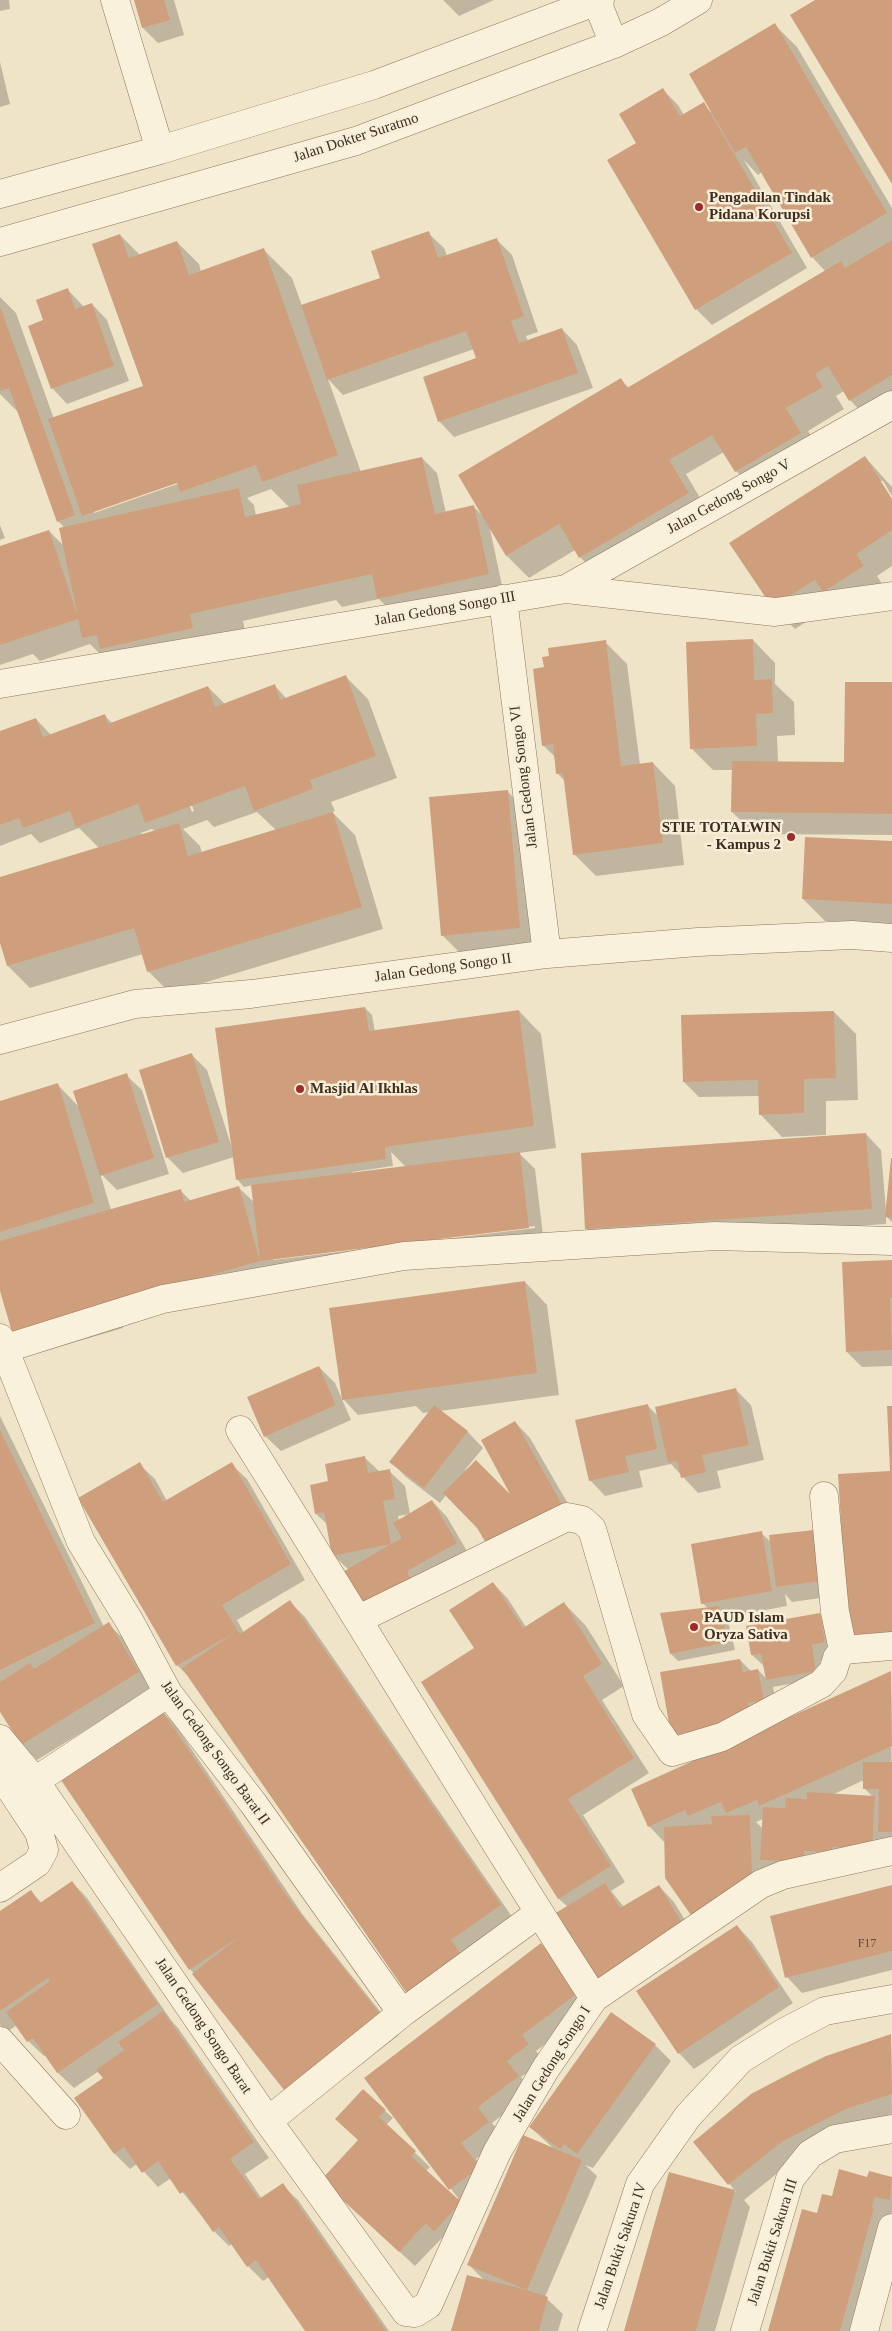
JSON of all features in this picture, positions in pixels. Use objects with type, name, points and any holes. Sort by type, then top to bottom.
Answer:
[{"type":"street","points":[[116,0],[160,150]]},
{"type":"street","name":"Jalan Dokter Suratmo","points":[[0,242],[356,141],[614,44],[660,22],[698,0]]},
{"type":"street","points":[[0,194],[160,150],[374,85],[598,1],[614,44]]},
{"type":"street","name":"Jalan Gedong Songo V","points":[[566,589],[892,405]]},
{"type":"street","name":"Jalan Gedong Songo III","points":[[0,684],[566,589],[775,612],[892,596]]},
{"type":"street","name":"Jalan Gedong Songo VI","points":[[503,599],[547,954]]},
{"type":"street","name":"Jalan Gedong Songo II","points":[[0,1040],[136,1004],[251,994],[547,954],[698,942],[833,936],[892,938]]},
{"type":"street","points":[[2,1344],[163,1299],[404,1256],[715,1236],[892,1241]]},
{"type":"street","name":"Jalan Gedong Songo Barat II","points":[[2,1344],[81,1542],[130,1622],[168,1693],[253,1803],[402,2013]]},
{"type":"street","points":[[240,1430],[359,1618],[383,1662],[539,1913],[594,1998]]},
{"type":"street","points":[[824,1496],[836,1612],[844,1650]]},
{"type":"street","points":[[359,1618],[567,1517],[582,1520],[592,1529],[646,1714],[672,1752],[722,1737],[821,1684],[833,1671],[837,1658],[844,1650],[892,1646]]},
{"type":"street","points":[[35,1782],[168,1693]]},
{"type":"street","name":"Jalan Gedong Songo Barat","points":[[0,1739],[35,1782],[268,2121],[406,2312]]},
{"type":"street","points":[[0,1773],[40,1832],[44,1850],[37,1862],[0,1888]]},
{"type":"street","name":"Jalan Gedong Songo I","points":[[406,2312],[415,2313],[428,2304],[497,2152],[546,2068],[594,1998],[761,1884],[783,1875],[892,1851]]},
{"type":"street","points":[[268,2121],[402,2013],[539,1913]]},
{"type":"street","name":"Jalan Bukit Sakura IV","points":[[592,2331],[640,2184],[688,2116],[741,2059],[783,2033],[825,2011],[892,1999]]},
{"type":"street","points":[[0,2041],[66,2115]]},
{"type":"street","name":"Jalan Bukit Sakura III","points":[[745,2331],[790,2178],[810,2154],[835,2138],[892,2129]]},
{"type":"street","points":[[864,2331],[892,2228]]},
{"type":"building","points":[[134,0],[164,0],[170,20],[142,28]]},
{"type":"building","points":[[815,0],[892,0],[892,184],[790,15]]},
{"type":"building","points":[[775,23],[887,213],[811,258],[746,147],[735,153],[689,74]]},
{"type":"building","name":"Pengadilan Tindak Pidana Korupsi","points":[[663,88],[680,116],[704,102],[792,253],[695,310],[607,160],[636,143],[619,114]]},
{"type":"building","points":[[429,231],[438,258],[497,238],[524,316],[511,321],[519,343],[562,328],[578,373],[438,422],[423,377],[476,358],[466,331],[327,380],[301,305],[380,278],[371,251]]},
{"type":"building","points":[[120,234],[129,258],[177,241],[189,275],[264,248],[338,455],[262,482],[256,465],[180,492],[177,483],[82,516],[48,419],[143,386],[92,244]]},
{"type":"building","points":[[892,240],[892,375],[849,401],[828,366],[815,374],[823,387],[786,408],[801,433],[735,472],[712,435],[669,460],[689,493],[579,558],[559,524],[506,556],[458,475],[621,378],[627,388],[841,261],[845,268]]},
{"type":"building","points":[[68,288],[75,309],[92,303],[114,366],[51,389],[28,326],[43,320],[36,300]]},
{"type":"building","points":[[0,306],[75,515],[57,522],[9,388],[0,391]]},
{"type":"building","points":[[865,456],[892,499],[892,530],[856,554],[864,566],[823,592],[815,580],[772,607],[729,543]]},
{"type":"building","points":[[422,457],[435,514],[474,505],[489,574],[377,599],[372,574],[190,614],[193,628],[100,649],[97,635],[82,638],[78,619],[0,645],[0,546],[49,530],[78,617],[59,528],[239,488],[245,517],[301,504],[297,485]]},
{"type":"building","points":[[753,639],[754,680],[772,679],[773,713],[756,714],[757,746],[690,749],[686,642]]},
{"type":"building","points":[[606,640],[621,766],[653,762],[663,843],[573,855],[563,773],[556,774],[553,744],[542,746],[533,669],[544,667],[542,657],[549,656],[548,648]]},
{"type":"building","points":[[346,675],[376,756],[310,780],[313,789],[254,811],[245,786],[145,823],[138,804],[76,827],[70,811],[23,828],[19,818],[0,825],[0,731],[36,718],[43,737],[105,714],[108,724],[208,686],[215,707],[275,684],[280,700]]},
{"type":"building","name":"STIE TOTALWIN - Kampus 2","points":[[845,682],[892,682],[892,814],[731,812],[732,761],[844,762]]},
{"type":"building","points":[[508,790],[520,928],[441,936],[429,797]]},
{"type":"building","points":[[333,812],[362,907],[147,972],[134,928],[7,966],[0,943],[0,877],[179,823],[188,856]]},
{"type":"building","name":"STIE TOTALWIN - Kampus 2","points":[[805,837],[892,841],[892,904],[802,899]]},
{"type":"building","points":[[365,1007],[369,1031],[519,1010],[534,1126],[385,1147],[386,1159],[236,1180],[215,1028]]},
{"type":"building","points":[[834,1011],[836,1078],[804,1079],[804,1113],[759,1115],[758,1080],[683,1082],[681,1015]]},
{"type":"building","points":[[192,1053],[219,1142],[166,1158],[139,1070]]},
{"type":"building","points":[[127,1073],[154,1158],[100,1176],[73,1091]]},
{"type":"building","points":[[58,1083],[94,1203],[0,1232],[0,1101]]},
{"type":"building","points":[[866,1133],[872,1209],[585,1229],[581,1153]]},
{"type":"building","points":[[520,1152],[529,1228],[260,1261],[251,1185]]},
{"type":"building","points":[[892,1158],[892,1218],[885,1217]]},
{"type":"building","points":[[239,1186],[260,1261],[12,1332],[0,1291],[0,1241],[181,1189],[184,1202]]},
{"type":"building","points":[[892,1260],[892,1298],[890,1298],[892,1350],[846,1352],[842,1262]]},
{"type":"building","points":[[525,1281],[537,1373],[342,1400],[329,1308]]},
{"type":"building","points":[[319,1366],[336,1405],[264,1437],[247,1397]]},
{"type":"building","points":[[736,1388],[749,1445],[702,1455],[706,1472],[681,1478],[677,1461],[668,1463],[655,1407]]},
{"type":"building","points":[[648,1404],[657,1449],[625,1456],[629,1472],[589,1481],[575,1420]]},
{"type":"building","points":[[434,1405],[468,1431],[424,1488],[389,1462]]},
{"type":"building","points":[[887,1406],[892,1406],[892,1636],[848,1639],[838,1474],[890,1471]]},
{"type":"building","points":[[515,1421],[563,1506],[489,1548],[477,1528],[443,1493],[476,1460],[510,1494],[481,1440]]},
{"type":"building","points":[[0,1430],[95,1623],[0,1670]]},
{"type":"building","points":[[365,1456],[368,1473],[390,1469],[395,1499],[383,1501],[391,1544],[332,1556],[324,1512],[315,1514],[310,1485],[328,1481],[325,1464]]},
{"type":"building","points":[[140,1462],[163,1502],[232,1462],[291,1564],[222,1605],[240,1634],[290,1600],[501,1905],[451,1940],[461,1954],[406,1992],[182,1668],[234,1633],[176,1666],[78,1498]]},
{"type":"building","points":[[432,1500],[457,1543],[407,1571],[412,1582],[363,1610],[341,1573],[402,1538],[393,1523]]},
{"type":"building","points":[[814,1530],[821,1581],[776,1587],[769,1535]]},
{"type":"building","points":[[762,1531],[772,1591],[701,1604],[691,1544]]},
{"type":"building","points":[[493,1582],[523,1628],[564,1602],[602,1664],[583,1676],[634,1758],[568,1799],[611,1866],[558,1899],[421,1682],[474,1648],[449,1610]]},
{"type":"building","name":"PAUD Islam Oryza Sativa","points":[[719,1606],[728,1642],[670,1654],[660,1613]]},
{"type":"building","points":[[820,1613],[825,1642],[812,1645],[816,1671],[766,1680],[761,1654],[751,1655],[746,1626]]},
{"type":"building","points":[[109,1622],[139,1672],[21,1745],[0,1712],[0,1682],[30,1663],[34,1669]]},
{"type":"building","points":[[740,1659],[743,1672],[758,1669],[764,1700],[748,1703],[750,1716],[728,1725],[671,1735],[660,1672]]},
{"type":"building","points":[[891,1671],[892,1746],[759,1806],[757,1800],[726,1813],[721,1802],[688,1816],[685,1810],[648,1827],[631,1789]]},
{"type":"building","points":[[161,1709],[288,1898],[384,2019],[288,2095],[192,1974],[239,1937],[189,1970],[59,1777]]},
{"type":"building","points":[[863,1762],[892,1762],[892,1832],[878,1832],[879,1789],[863,1789]]},
{"type":"building","points":[[807,1792],[875,1796],[872,1849],[832,1847],[832,1852],[804,1851],[804,1862],[760,1860],[763,1807],[785,1808],[786,1798],[807,1799]]},
{"type":"building","points":[[750,1815],[752,1875],[693,1918],[665,1878],[664,1827],[712,1824],[711,1816]]},
{"type":"building","points":[[72,1881],[158,2004],[57,2073],[33,2038],[27,2042],[6,2012],[50,1981],[48,1978],[0,2011],[0,1911],[31,1890],[40,1903]]},
{"type":"building","points":[[605,1883],[620,1908],[659,1885],[683,1924],[643,1948],[645,1951],[594,1981],[554,1914]]},
{"type":"building","points":[[892,1885],[892,1951],[785,1978],[770,1916]]},
{"type":"building","points":[[737,1925],[779,1987],[678,2054],[636,1991]]},
{"type":"building","points":[[541,1943],[579,1992],[522,2035],[529,2044],[507,2061],[519,2076],[478,2107],[489,2122],[461,2143],[480,2167],[449,2190],[364,2078]]},
{"type":"building","points":[[163,2011],[254,2142],[230,2159],[259,2199],[283,2183],[386,2331],[305,2331],[256,2260],[247,2267],[219,2227],[213,2232],[184,2191],[180,2194],[158,2161],[142,2173],[124,2147],[114,2154],[74,2098],[103,2078],[96,2070],[124,2050],[118,2042]]},
{"type":"building","points":[[611,2012],[656,2044],[577,2154],[564,2144],[560,2149],[529,2127]]},
{"type":"building","points":[[891,2034],[892,2094],[846,2109],[783,2141],[728,2185],[693,2142],[751,2094],[826,2056]]},
{"type":"building","points":[[363,2089],[386,2110],[379,2117],[416,2151],[411,2156],[461,2202],[434,2232],[426,2223],[399,2252],[321,2180],[358,2140],[335,2119]]},
{"type":"building","points":[[523,2135],[582,2160],[527,2290],[467,2265]]},
{"type":"building","points":[[839,2169],[867,2177],[869,2171],[892,2177],[890,2200],[875,2197],[872,2207],[874,2208],[840,2331],[768,2331],[802,2209],[817,2213],[822,2194],[832,2196]]},
{"type":"building","points":[[669,2172],[735,2190],[696,2331],[624,2331]]},
{"type":"building","points":[[467,2275],[548,2297],[539,2331],[451,2331]]},
{"type":"place","name":"Pengadilan Tindak Pidana Korupsi","points":[[699,207]]},
{"type":"place","name":"STIE TOTALWIN - Kampus 2","points":[[791,837]]},
{"type":"place","name":"Masjid Al Ikhlas","points":[[300,1089]]},
{"type":"place","name":"PAUD Islam Oryza Sativa","points":[[694,1627]]}]
